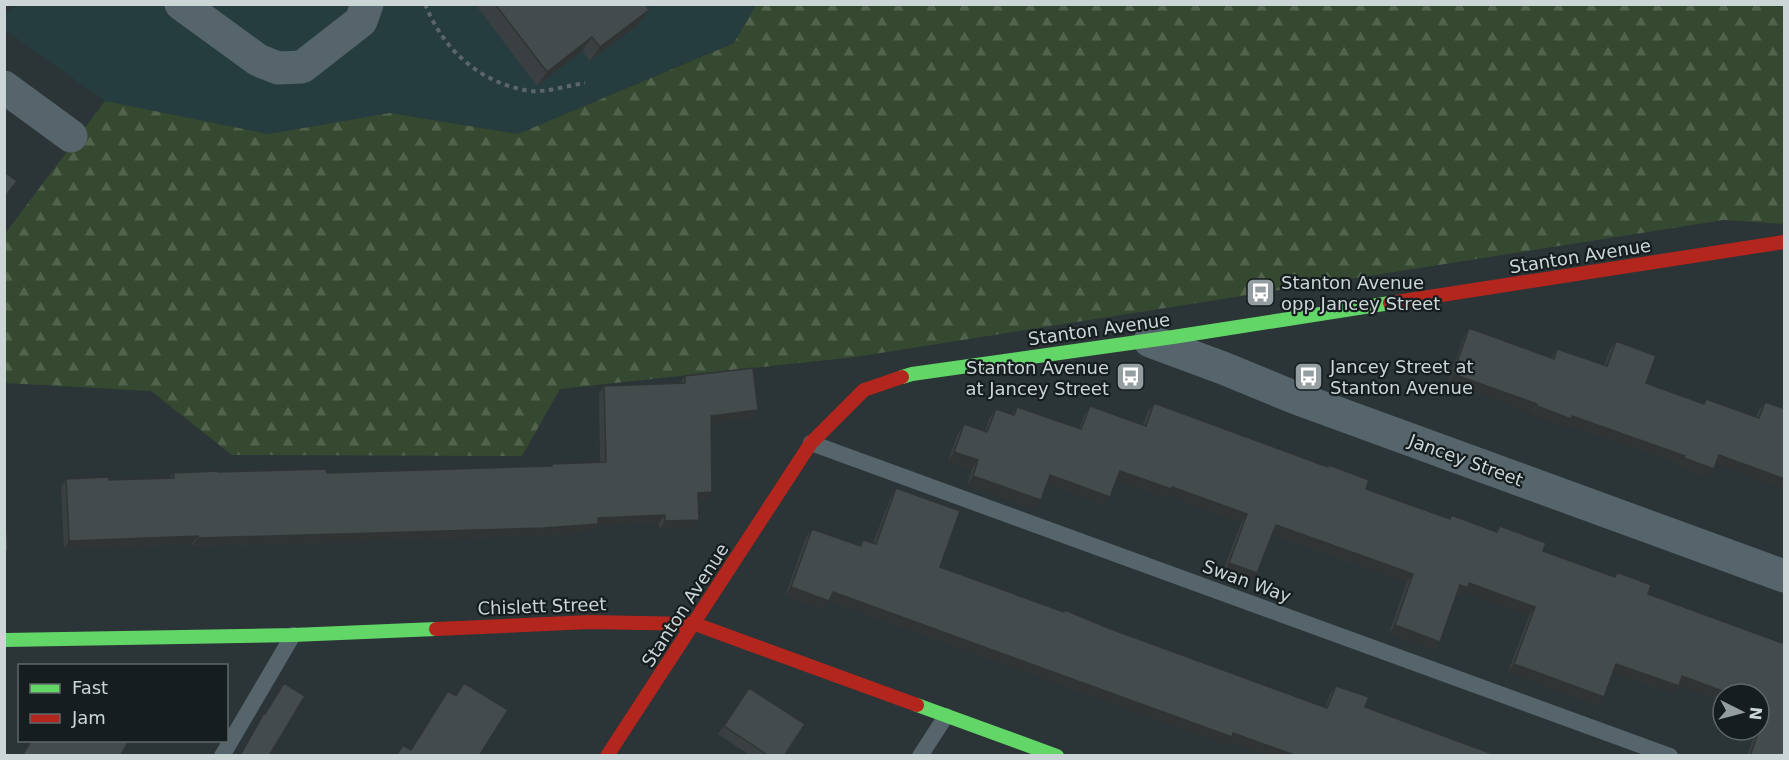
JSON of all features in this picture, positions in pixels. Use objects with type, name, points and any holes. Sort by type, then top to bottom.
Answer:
[{"type":"street","points":[[181,4],[258,60],[278,68],[302,67],[361,21],[367,4]]},
{"type":"street","points":[[4,87],[71,136]]},
{"type":"street","name":"Stanton Avenue","points":[[607,756],[811,443],[864,390],[912,374],[1150,341],[1785,242]]},
{"type":"street","name":"Jancey Street","points":[[1150,341],[1296,398],[1785,576]]},
{"type":"street","name":"Chislett Street","points":[[4,640],[293,635],[590,622],[695,624],[1057,756]]},
{"type":"lane","name":"Swan Way","points":[[811,443],[1670,756]]},
{"type":"lane","points":[[222,756],[293,635]]},
{"type":"lane","points":[[920,756],[946,716]]},
{"type":"path","points":[[425,4],[434,25],[460,59],[491,80],[532,91],[585,83]]},
{"type":"shaded area","points":[[17,4],[756,5],[735,42],[518,134],[390,113],[269,134],[105,101],[5,30],[5,14]]},
{"type":"green space","points":[[756,5],[1784,5],[1784,224],[1724,220],[855,357],[560,389],[522,456],[232,455],[151,391],[5,383],[4,235],[105,101],[269,134],[390,113],[518,134],[734,43]]},
{"type":"building","points":[[495,4],[645,4],[649,10],[600,47],[592,37],[547,72]]},
{"type":"building","points":[[4,172],[17,181],[4,198]]},
{"type":"building","points":[[1469,328],[1554,359],[1557,349],[1607,366],[1616,341],[1656,356],[1646,383],[1704,404],[1706,399],[1759,418],[1765,402],[1785,409],[1785,479],[1719,455],[1714,469],[1684,458],[1685,456],[1572,416],[1571,419],[1537,406],[1537,404],[1453,374]]},
{"type":"building","points":[[753,368],[758,410],[711,416],[712,492],[698,493],[699,520],[665,521],[665,515],[598,518],[598,524],[544,528],[69,541],[66,479],[174,478],[173,473],[218,471],[326,469],[327,473],[552,466],[552,464],[606,462],[604,386],[685,383],[685,376]]},
{"type":"building","points":[[1154,403],[1369,480],[1366,489],[1450,519],[1451,515],[1497,532],[1500,526],[1546,543],[1543,551],[1615,577],[1617,572],[1651,585],[1648,594],[1785,644],[1785,756],[1750,756],[1755,742],[1771,742],[1771,682],[1711,682],[1711,687],[1682,676],[1679,686],[1616,664],[1604,697],[1514,664],[1535,607],[1469,583],[1468,588],[1460,585],[1440,642],[1395,625],[1413,574],[1276,525],[1257,573],[1229,563],[1247,514],[1120,471],[1110,497],[1050,475],[1041,500],[973,476],[978,460],[954,452],[964,424],[987,432],[996,409],[1014,415],[1017,407],[1081,429],[1090,406],[1146,426]]},
{"type":"building","points":[[4,481],[8,551],[4,551]]},
{"type":"building","points":[[896,488],[960,511],[940,567],[1064,612],[1065,610],[1327,708],[1336,686],[1369,697],[1365,707],[1498,756],[1297,756],[1233,733],[1232,737],[833,592],[829,601],[791,587],[812,529],[861,546],[863,540],[876,544]]},
{"type":"building","points":[[284,683],[305,696],[269,756],[240,756],[264,713]]},
{"type":"building","points":[[464,683],[508,710],[479,756],[396,756],[403,745],[411,750],[448,691],[456,696]]},
{"type":"building","points":[[749,688],[805,724],[784,756],[769,756],[724,726]]},
{"type":"building","points":[[30,742],[128,742],[120,756],[22,756]]},
{"type":"traffic: fast","points":[[902,377],[1390,303]]},
{"type":"traffic: fast","points":[[4,640],[293,635],[436,629]]},
{"type":"traffic: fast","points":[[917,705],[1057,756]]},
{"type":"traffic: jam","points":[[1390,303],[1784,242]]},
{"type":"traffic: jam","points":[[607,756],[811,443],[864,390],[902,377]]},
{"type":"traffic: jam","points":[[436,629],[590,622],[695,624],[917,705]]},
{"type":"place","name":"Stanton Avenue opp Jancey Street","points":[[1260,292]]},
{"type":"place","name":"Jancey Street at Stanton Avenue","points":[[1309,376]]},
{"type":"place","name":"Stanton Avenue at Jancey Street","points":[[1130,377]]}]
